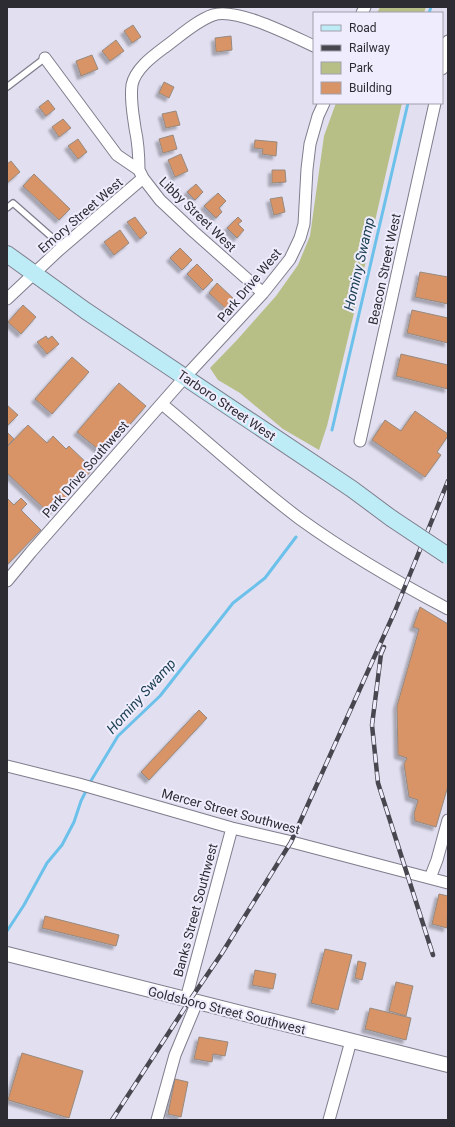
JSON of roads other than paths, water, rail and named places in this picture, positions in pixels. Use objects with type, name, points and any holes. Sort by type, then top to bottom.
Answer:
[{"type":"main road","name":"Tarboro Street West","points":[[7,254],[75,303],[352,489],[391,518],[448,556]]},
{"type":"street","points":[[141,174],[131,107],[131,97],[134,80],[140,70],[157,53],[198,23],[215,14],[223,13],[231,14],[276,29],[313,46]]},
{"type":"street","points":[[443,64],[448,41]]},
{"type":"street","name":"Libby Street West","points":[[45,58],[117,155],[141,174],[160,200],[263,293]]},
{"type":"street","name":"Park Drive West","points":[[185,377],[263,293],[290,259],[300,238],[305,219],[307,169],[310,144],[318,116],[324,104]]},
{"type":"street","name":"Beacon Street West","points":[[360,441],[435,104]]},
{"type":"street","name":"Emory Street West","points":[[7,299],[141,174]]},
{"type":"street","name":"Park Drive Southwest","points":[[7,581],[185,377]]},
{"type":"street","points":[[162,404],[208,442],[238,470],[299,518],[336,544],[398,582],[448,609]]},
{"type":"street","name":"Mercer Street Southwest","points":[[7,766],[79,784],[232,828],[288,841],[448,883]]},
{"type":"street","points":[[430,878],[437,860],[448,820]]},
{"type":"street","name":"Banks Street Southwest","points":[[157,1120],[191,1000],[232,828]]},
{"type":"street","name":"Goldsboro Street Southwest","points":[[7,954],[448,1065]]},
{"type":"street","points":[[329,1120],[351,1041]]},
{"type":"lane","points":[[7,87],[45,58]]},
{"type":"lane","points":[[7,208],[13,203],[63,247]]},
{"type":"waterway","name":"Hominy Swamp","points":[[429,12],[431,7]]},
{"type":"waterway","name":"Hominy Swamp","points":[[332,430],[408,104]]},
{"type":"waterway","name":"Hominy Swamp","points":[[89,784],[118,736],[160,696],[233,603],[265,578],[296,537]]},
{"type":"waterway","name":"Hominy Swamp","points":[[7,931],[24,905],[47,863],[62,845],[74,822],[87,789]]},
{"type":"railway","points":[[112,1120],[222,953],[291,842],[395,611],[448,481]]},
{"type":"railway","points":[[384,647],[381,654],[372,725],[378,783],[433,955]]}]
